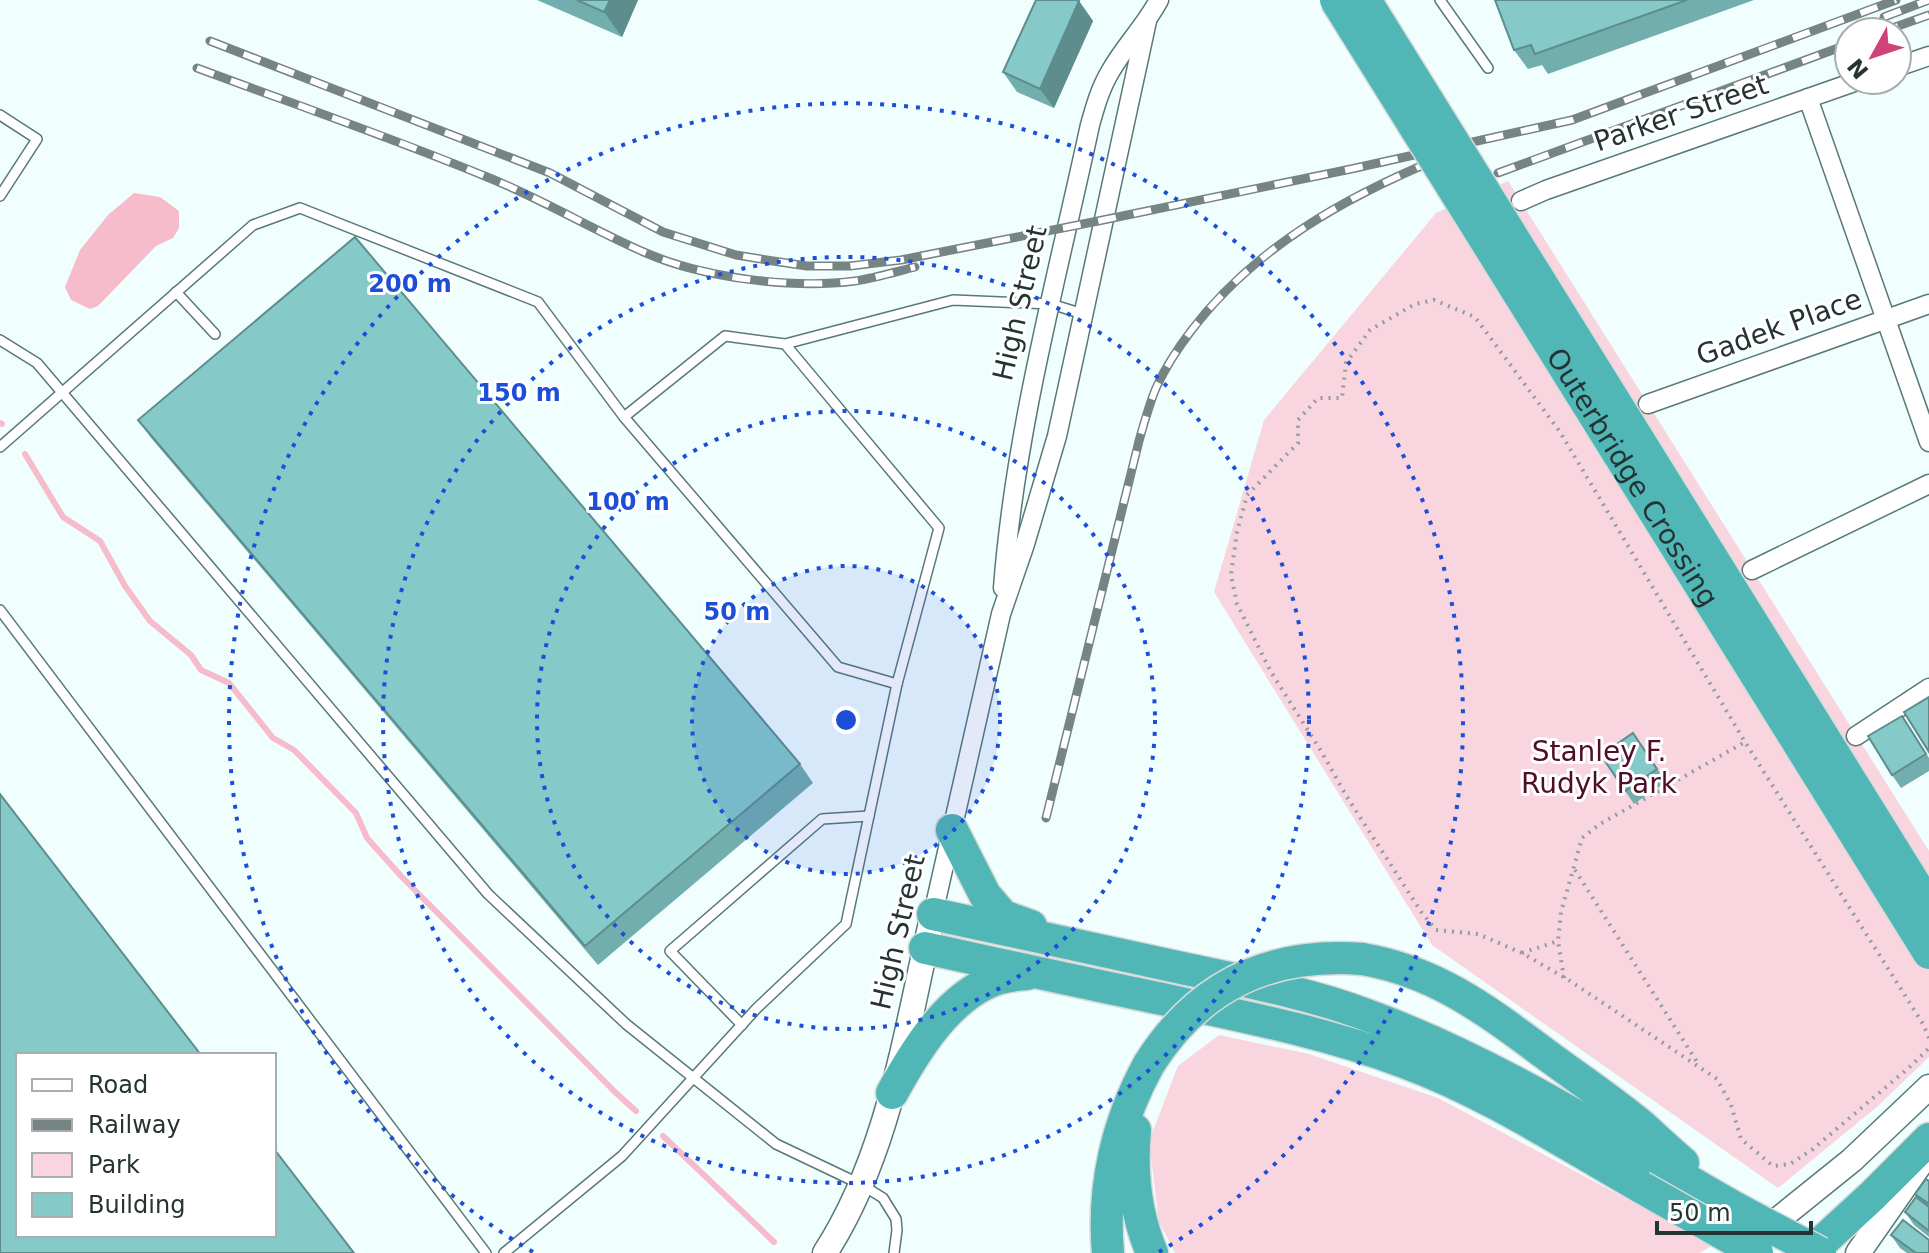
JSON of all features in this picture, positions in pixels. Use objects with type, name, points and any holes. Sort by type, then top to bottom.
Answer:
[{"type":"highway","name":"Outerbridge Crossing","points":[[1336,0],[1929,953]]},
{"type":"highway","name":"Outerbridge Crossing","points":[[1365,0],[1929,907]]},
{"type":"highway","points":[[952,830],[985,895],[1003,916],[1058,941]]},
{"type":"highway","points":[[933,914],[1278,989],[1363,1014],[1473,1060],[1653,1165],[1820,1253]]},
{"type":"highway","points":[[925,948],[1279,1023],[1394,1058],[1653,1165],[1757,1253]]},
{"type":"highway","points":[[1108,1253],[1108,1190],[1114,1155],[1131,1101],[1149,1064],[1179,1025],[1206,1000],[1238,979],[1291,961],[1323,958],[1382,963],[1416,973],[1467,998],[1620,1109],[1653,1165]]},
{"type":"highway","points":[[892,1093],[934,1029],[972,992],[1001,978],[1047,975]]},
{"type":"highway","points":[[1149,1064],[1138,1102],[1132,1162],[1136,1200],[1152,1253]]},
{"type":"highway","points":[[1810,1253],[1929,1139]]},
{"type":"street","name":"High Street","points":[[1001,614],[1007,540],[1023,428],[1095,107],[1113,67],[1159,0]]},
{"type":"street","name":"High Street","points":[[825,1253],[862,1185],[892,1093],[1001,614],[1047,471],[1147,21]]},
{"type":"street","name":"Parker Street","points":[[1521,201],[1833,89]]},
{"type":"street","points":[[1808,98],[1929,442]]},
{"type":"street","name":"Gadek Place","points":[[1648,404],[1929,304]]},
{"type":"street","points":[[1752,570],[1929,484]]},
{"type":"street","points":[[1856,736],[1929,688]]},
{"type":"street","points":[[1733,1253],[1852,1160],[1929,1087]]},
{"type":"street","points":[[1858,1253],[1929,1152]]},
{"type":"lane","points":[[1440,0],[1488,68]]},
{"type":"lane","points":[[0,115],[37,139],[0,196]]},
{"type":"lane","points":[[0,447],[253,225],[300,208],[538,302],[624,417],[838,667],[897,684]]},
{"type":"lane","points":[[176,292],[215,334]]},
{"type":"lane","points":[[624,417],[725,336],[785,344],[953,300],[1051,304],[1083,314]]},
{"type":"lane","points":[[0,340],[37,363],[488,894],[626,1024],[776,1144],[883,1198],[896,1219],[894,1253]]},
{"type":"lane","points":[[504,1253],[622,1156],[757,1008],[846,924],[897,684],[939,528],[785,344]]},
{"type":"lane","points":[[0,610],[486,1253]]},
{"type":"lane","points":[[742,1025],[670,951],[822,819],[869,816]]},
{"type":"path","points":[[1929,1038],[1745,742],[1560,432],[1475,317],[1434,300],[1415,304],[1370,330],[1346,363],[1342,398],[1318,398],[1298,420],[1298,443],[1247,495],[1237,532],[1231,575],[1237,604],[1271,672],[1422,913],[1436,930],[1478,934],[1522,953],[1717,1079],[1731,1105],[1741,1139],[1773,1166],[1790,1164],[1813,1149],[1929,1048]]},
{"type":"path","points":[[1564,978],[1558,941],[1561,912],[1582,838],[1600,824],[1745,742]]},
{"type":"path","points":[[1574,869],[1700,1067]]},
{"type":"path","points":[[1522,953],[1558,941]]},
{"type":"green space","name":"Stanley F. Rudyk Park","points":[[1508,181],[1929,851],[1929,1057],[1878,1106],[1778,1188],[1432,945],[1214,592],[1264,420],[1436,213]]},
{"type":"green space","points":[[1219,1035],[1309,1054],[1438,1098],[1713,1245],[1700,1253],[1175,1253],[1159,1222],[1149,1141],[1178,1066]]},
{"type":"shaded area","points":[[134,193],[160,197],[179,211],[179,228],[173,238],[156,246],[98,306],[90,309],[71,300],[65,287],[80,250],[108,215]]},
{"type":"building","points":[[577,0],[610,0],[604,12]]},
{"type":"building","points":[[1036,0],[1079,1],[1040,89],[1003,72]]},
{"type":"building","points":[[1495,0],[1687,0],[1535,54],[1531,45],[1514,50]]},
{"type":"building","points":[[355,237],[800,764],[585,946],[138,420]]},
{"type":"building","points":[[1929,697],[1929,752],[1904,712]]},
{"type":"building","points":[[1902,716],[1926,754],[1892,775],[1868,736]]},
{"type":"building","points":[[1633,733],[1657,769],[1625,791],[1601,755]]},
{"type":"building","points":[[0,794],[199,1053],[16,1053],[16,1237],[276,1237],[276,1152],[354,1253],[0,1253]]},
{"type":"building","points":[[1926,1179],[1929,1181],[1929,1204],[1915,1194]]},
{"type":"building","points":[[1916,1197],[1929,1207],[1929,1231],[1905,1212]]},
{"type":"building","points":[[1903,1220],[1929,1240],[1929,1253],[1916,1253],[1891,1235]]},
{"type":"waterway","points":[[25,454],[63,517],[100,541],[125,586],[150,621],[191,655],[201,670],[229,683],[273,738],[294,750],[356,813],[367,838],[401,876],[636,1111]]},
{"type":"waterway","points":[[663,1136],[774,1242]]},
{"type":"railway","points":[[210,41],[550,173],[663,232],[736,255],[807,266],[850,266],[901,260],[1103,220],[1572,120],[1896,0]]},
{"type":"railway","points":[[1887,16],[1929,0]]},
{"type":"railway","points":[[1913,21],[1929,15]]},
{"type":"railway","points":[[1498,173],[1833,50]]},
{"type":"railway","points":[[197,68],[487,177],[646,253],[694,269],[749,279],[804,284],[855,281],[915,267]]},
{"type":"railway","points":[[1046,818],[1139,441],[1153,394],[1168,366],[1216,301],[1272,250],[1336,208],[1440,158]]}]
